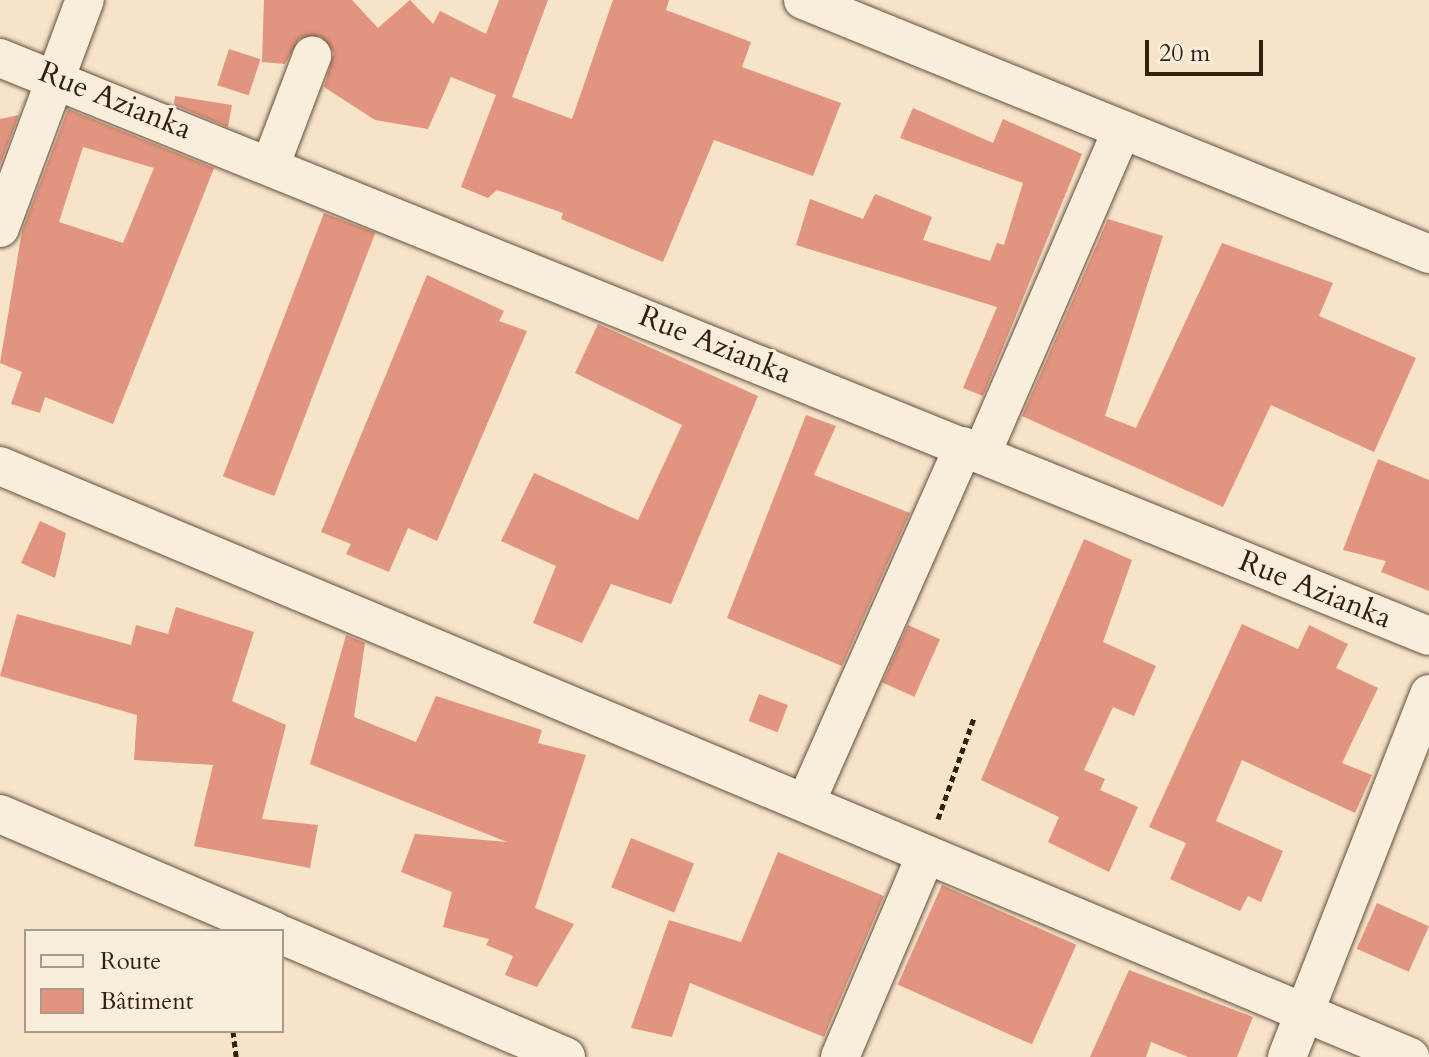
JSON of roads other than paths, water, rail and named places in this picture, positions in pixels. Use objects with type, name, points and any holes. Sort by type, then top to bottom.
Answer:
[{"type":"street","points":[[0,228],[54,76],[85,0]]},
{"type":"street","points":[[803,0],[1429,254]]},
{"type":"street","points":[[271,164],[312,56]]},
{"type":"street","name":"Rue Azianka","points":[[0,58],[54,76],[1429,636]]},
{"type":"street","points":[[806,802],[1122,130]]},
{"type":"street","points":[[0,466],[1305,1010],[1410,1057]]},
{"type":"street","points":[[1287,1057],[1429,694]]},
{"type":"street","points":[[0,814],[269,929]]},
{"type":"street","points":[[840,1057],[926,854]]},
{"type":"street","points":[[284,936],[566,1057]]}]
